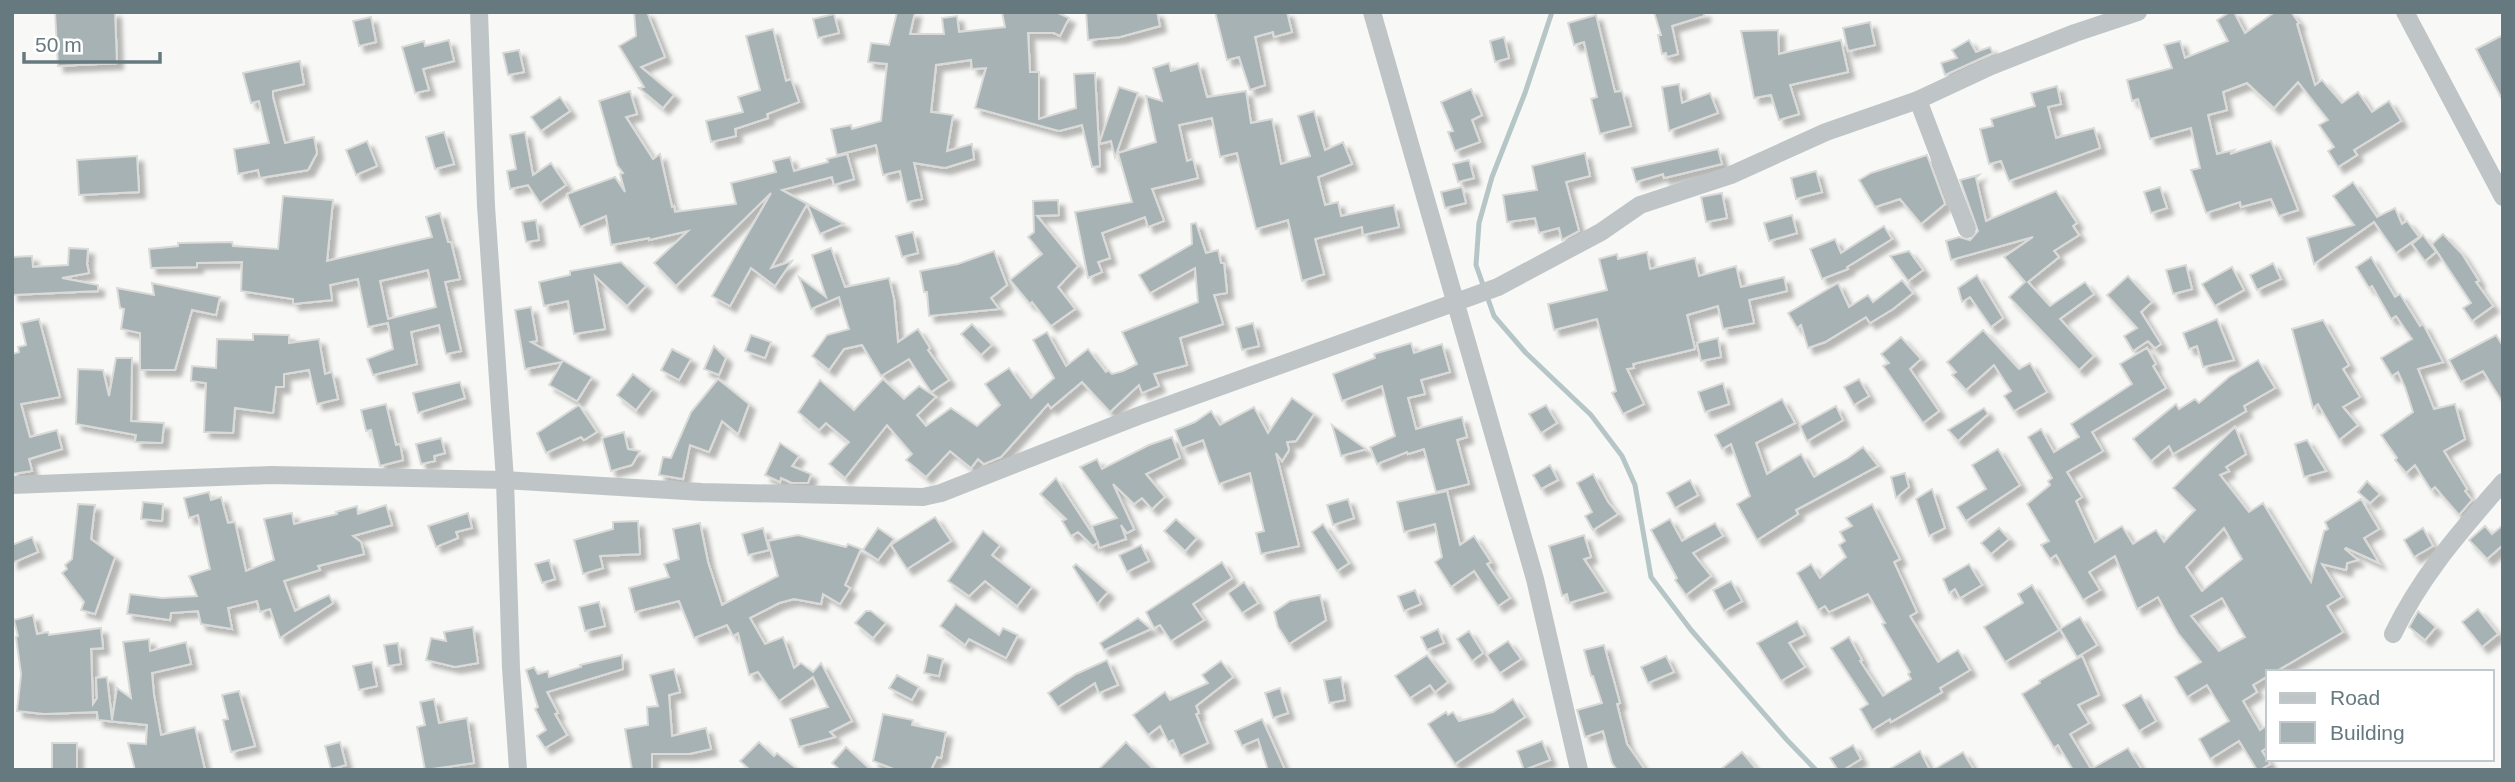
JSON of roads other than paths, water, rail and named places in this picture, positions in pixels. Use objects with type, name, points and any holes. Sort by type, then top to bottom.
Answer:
[{"type":"street","points":[[479,12],[486,206],[505,480],[511,668],[519,770]]},
{"type":"street","points":[[1372,12],[1462,299],[1535,579],[1579,770]]},
{"type":"street","points":[[12,485],[271,475],[505,480],[702,492],[905,499],[941,493],[1138,416],[1498,287],[1601,232],[1640,205],[1731,175],[1826,132],[1918,100],[1991,66],[2138,12]]},
{"type":"street","points":[[2404,12],[2503,197]]},
{"type":"street","points":[[1918,100],[1967,229]]},
{"type":"street","points":[[2393,635],[2410,599],[2436,561],[2503,482]]},
{"type":"waterway","points":[[1552,12],[1525,93],[1492,177],[1479,223],[1476,265],[1494,316],[1526,353],[1591,415],[1622,456],[1635,485],[1651,577],[1691,630],[1816,770]]}]
